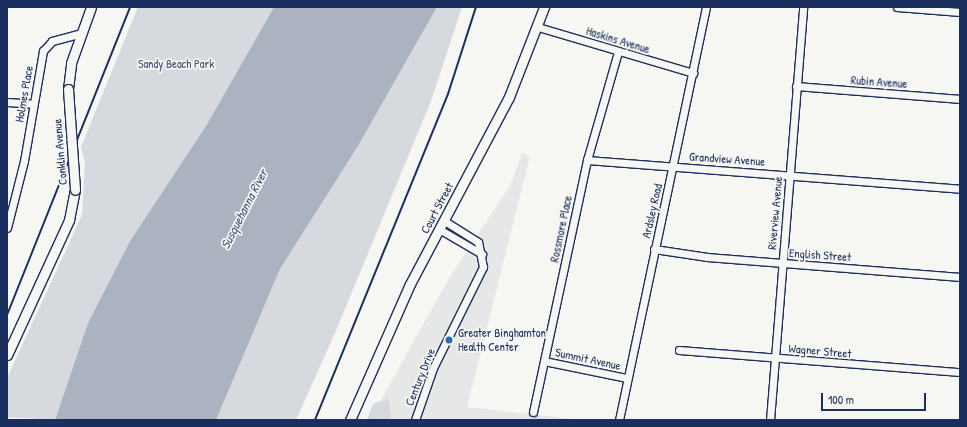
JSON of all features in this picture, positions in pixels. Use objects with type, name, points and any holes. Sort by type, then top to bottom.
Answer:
[{"type":"main road","name":"Conklin Avenue","points":[[7,355],[69,220],[75,190],[68,88],[79,34],[91,7]]},
{"type":"main road","name":"Court Street","points":[[350,420],[388,331],[441,225],[509,96],[538,27],[544,7]]},
{"type":"street","name":"Ardsley Road","points":[[619,420],[706,7]]},
{"type":"street","name":"Riverview Avenue","points":[[770,420],[803,7]]},
{"type":"street","points":[[897,7],[960,12]]},
{"type":"street","name":"Haskins Avenue","points":[[538,27],[618,52],[693,73]]},
{"type":"street","name":"Holmes Place","points":[[7,228],[24,161],[43,51],[52,41],[79,34]]},
{"type":"street","name":"Rossmore Place","points":[[533,412],[587,160],[618,52]]},
{"type":"street","name":"Rubin Avenue","points":[[796,86],[960,99]]},
{"type":"street","points":[[7,102],[33,104]]},
{"type":"street","name":"Grandview Avenue","points":[[587,160],[960,189]]},
{"type":"street","name":"Century Drive","points":[[415,420],[433,368],[482,272],[482,255],[475,239],[441,225]]},
{"type":"street","name":"English Street","points":[[654,249],[782,263],[960,277]]},
{"type":"street","name":"Wagner Street","points":[[679,350],[960,372]]},
{"type":"street","name":"Summit Avenue","points":[[544,361],[627,378]]},
{"type":"shaded area","name":"Greater Binghamton Health Center","points":[[522,153],[530,156],[467,407],[581,420],[374,420],[381,400],[448,280],[510,186]]},
{"type":"green space","name":"Sandy Beach Park","points":[[138,7],[274,7],[206,126],[130,241],[88,323],[55,420],[7,417],[7,378],[82,215],[85,163],[81,147]]},
{"type":"green space","points":[[437,7],[462,7],[431,101],[335,333],[296,420],[216,420],[280,269],[358,146]]},
{"type":"green space","points":[[389,398],[391,420],[367,420],[373,404]]},
{"type":"water","name":"Susquehanna River","points":[[274,7],[437,7],[358,146],[280,269],[216,420],[55,420],[88,323],[130,241],[206,126]]},
{"type":"railway","points":[[7,315],[130,7]]},
{"type":"railway","points":[[315,420],[448,94],[476,7]]},
{"type":"place","name":"Greater Binghamton Health Center","points":[[449,340]]}]
